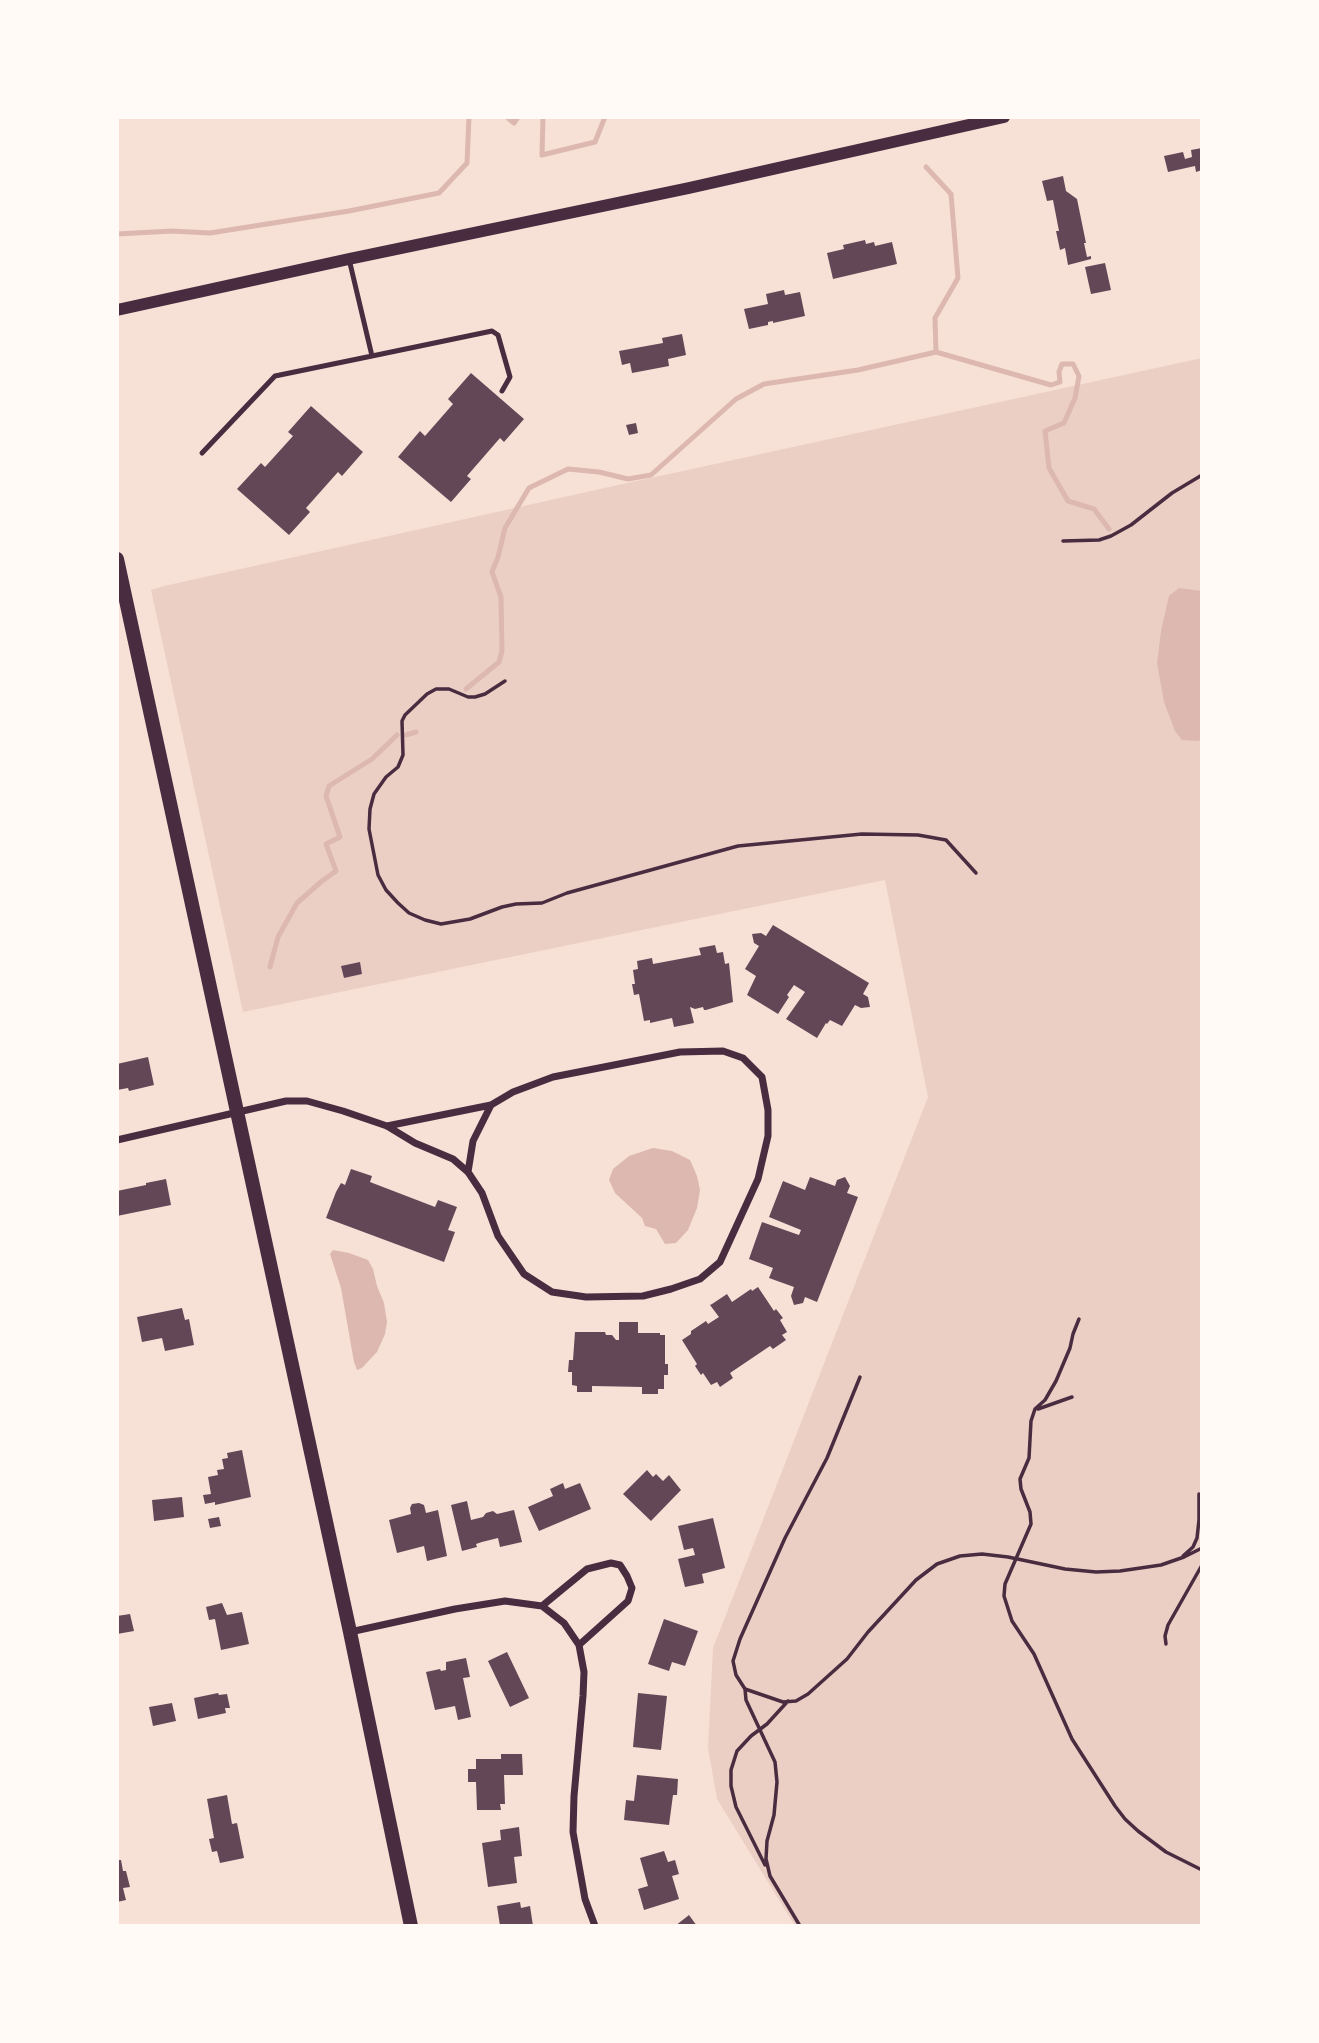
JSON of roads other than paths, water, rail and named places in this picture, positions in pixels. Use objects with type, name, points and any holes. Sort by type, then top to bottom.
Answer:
[{"type":"main road","points":[[117,559],[239,1113],[411,1926]]},
{"type":"street","points":[[117,310],[662,194],[1004,117]]},
{"type":"street","points":[[117,1140],[286,1101],[299,1100],[343,1111],[387,1126],[415,1143],[453,1159],[468,1172],[482,1193],[498,1236],[524,1273],[552,1292],[586,1297],[643,1296],[701,1279],[720,1262],[758,1179],[768,1136],[768,1110],[762,1077],[743,1058],[723,1051],[680,1052],[553,1077],[513,1092],[491,1105],[387,1126]]},
{"type":"street","points":[[468,1172],[473,1141],[491,1105]]},
{"type":"street","points":[[542,1606],[587,1569],[611,1563],[620,1565],[632,1588],[628,1601],[579,1646]]},
{"type":"street","points":[[350,1632],[505,1601],[542,1606],[564,1623],[579,1646],[584,1672],[573,1832],[585,1899],[595,1926]]},
{"type":"lane","points":[[349,259],[372,356]]},
{"type":"lane","points":[[202,453],[275,376],[492,331],[498,335],[510,377],[502,391]]},
{"type":"waterway","points":[[117,234],[172,231],[210,233],[349,211],[439,193],[467,163],[469,117]]},
{"type":"waterway","points":[[507,117],[514,123],[518,117]]},
{"type":"waterway","points":[[543,117],[542,155],[595,142],[605,117]]},
{"type":"waterway","points":[[926,167],[951,194],[958,278],[935,318],[936,352],[1051,385],[1060,382],[1062,364],[1073,364],[1079,376],[1075,398],[1064,423],[1045,431],[1049,468],[1068,501],[1094,509],[1109,529]]},
{"type":"waterway","points":[[466,689],[499,662],[502,651],[501,597],[492,572],[505,528],[529,488],[568,469],[599,472],[628,479],[651,475],[736,399],[764,384],[858,370],[936,352]]},
{"type":"waterway","points":[[406,735],[416,732]]},
{"type":"waterway","points":[[270,967],[278,937],[297,903],[336,871],[326,844],[340,837],[326,796],[329,786],[372,759],[397,735]]}]
